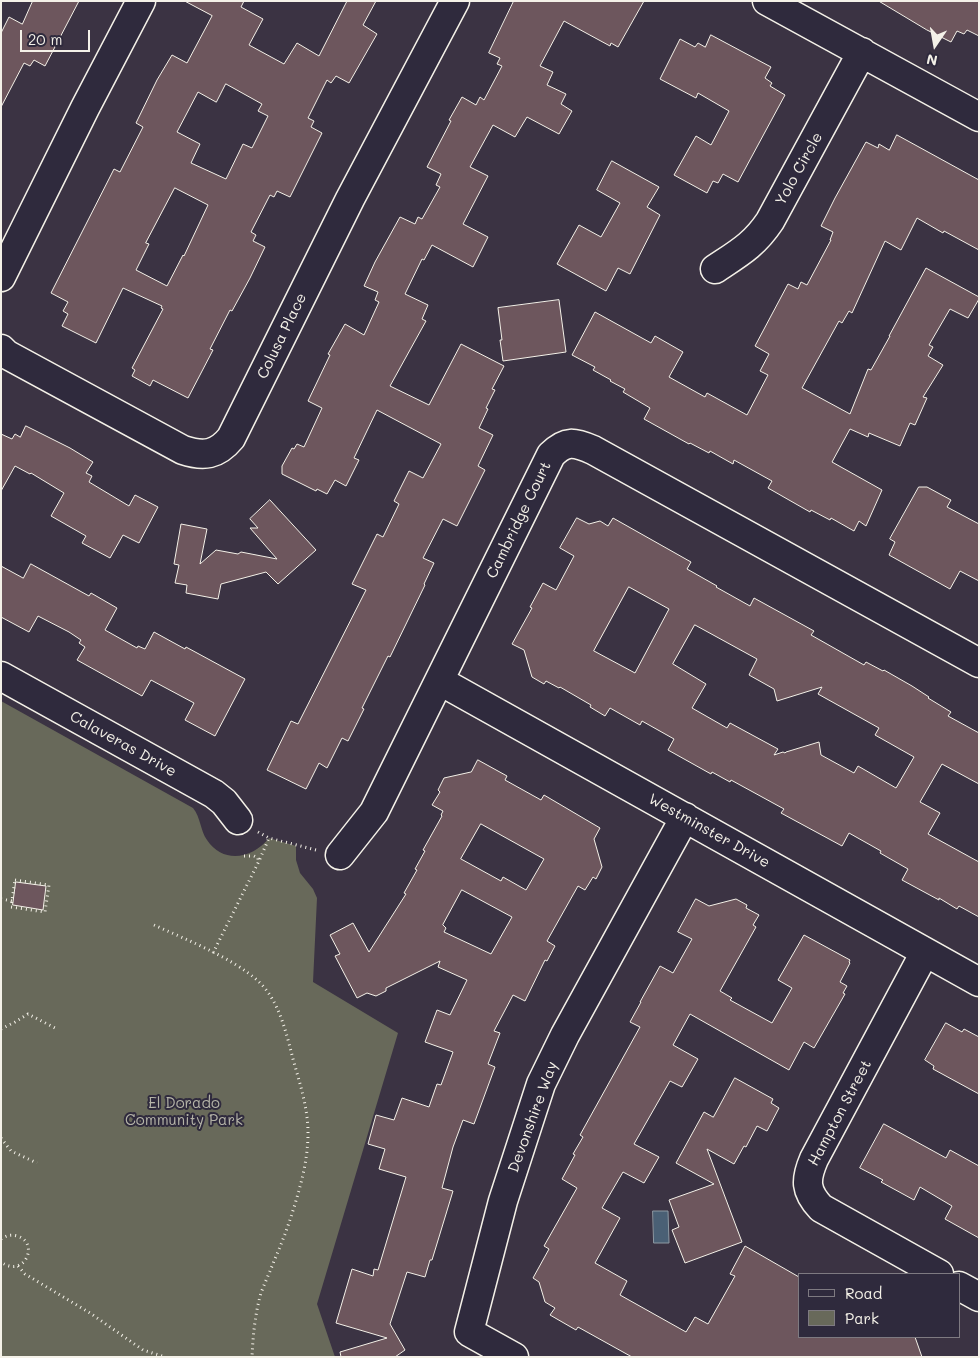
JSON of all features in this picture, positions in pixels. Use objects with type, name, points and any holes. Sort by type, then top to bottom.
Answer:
[{"type":"street","points":[[1,277],[85,108],[141,1]]},
{"type":"street","name":"Colusa Place","points":[[1,349],[6,354],[184,450],[201,454],[219,450],[231,438],[350,198],[456,1]]},
{"type":"street","points":[[767,1],[979,117]]},
{"type":"street","name":"Yolo Circle","points":[[715,269],[746,248],[762,234],[862,52]]},
{"type":"street","name":"Cambridge Court","points":[[340,855],[374,812],[551,455],[559,447],[568,443],[581,445],[593,450],[979,663]]},
{"type":"street","name":"Calaveras Drive","points":[[1,676],[214,794],[224,802],[238,820]]},
{"type":"street","name":"Westminster Drive","points":[[440,681],[979,982]]},
{"type":"street","name":"Devonshire Way","points":[[514,1357],[469,1332],[503,1201],[541,1084],[565,1036],[685,817]]},
{"type":"street","name":"Hampton Street","points":[[926,952],[814,1159],[808,1172],[807,1186],[812,1199],[821,1208],[937,1273]]},
{"type":"street","points":[[960,1287],[979,1297]]},
{"type":"path","points":[[213,953],[269,838],[296,846]]},
{"type":"path","points":[[244,856],[256,857],[258,864]]},
{"type":"path","points":[[15,880],[49,885],[45,912],[11,907],[12,901],[15,880]]},
{"type":"path","points":[[1,899],[12,901]]},
{"type":"path","points":[[154,925],[213,953],[256,978],[270,995],[286,1033],[301,1086],[307,1119],[307,1146],[304,1172],[290,1220],[256,1312],[252,1357]]},
{"type":"path","points":[[1,1029],[28,1014],[57,1029]]},
{"type":"path","points":[[1,1138],[12,1151],[37,1163]]},
{"type":"path","points":[[1,1240],[8,1235],[24,1239],[27,1244],[28,1254],[26,1259],[18,1266],[8,1266],[1,1262]]},
{"type":"path","points":[[18,1266],[25,1274],[96,1317],[143,1350],[165,1357]]},
{"type":"green space","name":"El Dorado Community Park","points":[[1,701],[193,808],[207,840],[222,853],[230,856],[247,854],[262,845],[269,838],[296,846],[296,860],[300,873],[313,889],[317,898],[313,982],[398,1033],[317,1304],[335,1357],[1,1357]]},
{"type":"water","points":[[653,1211],[668,1211],[669,1243],[654,1243]]},
{"type":"building","points":[[33,1],[79,1],[45,66],[34,60],[30,66],[24,63],[1,107],[1,33],[9,17],[22,24]]},
{"type":"building","points":[[185,1],[244,1],[241,7],[263,19],[249,45],[284,64],[297,43],[319,56],[347,1],[376,1],[363,25],[377,34],[349,83],[336,76],[331,83],[327,80],[308,118],[314,121],[311,127],[322,133],[290,197],[277,191],[274,197],[270,195],[251,232],[256,235],[253,241],[265,247],[250,278],[232,311],[230,310],[210,349],[213,350],[188,398],[153,380],[150,386],[132,376],[135,370],[132,368],[163,309],[161,308],[162,306],[123,288],[96,343],[62,326],[68,314],[63,311],[68,302],[51,293],[114,169],[120,172],[143,127],[136,123],[157,80],[172,55],[187,63],[212,16]],"holes":[[[226,84],[262,104],[258,111],[268,116],[252,148],[243,144],[226,179],[191,163],[200,144],[177,132],[198,92],[216,102]],[[175,188],[208,205],[184,256],[167,286],[136,270],[149,244],[146,243]]]},
{"type":"building","points":[[514,1],[644,1],[618,47],[611,43],[610,46],[564,21],[540,66],[553,72],[547,85],[566,94],[561,104],[572,111],[559,134],[527,117],[515,137],[493,125],[470,167],[488,176],[463,224],[488,237],[473,267],[432,245],[424,260],[422,259],[405,294],[428,305],[422,319],[426,321],[390,386],[429,405],[461,344],[504,366],[492,389],[495,390],[479,428],[493,435],[478,466],[485,470],[457,526],[443,519],[423,558],[434,563],[425,585],[390,657],[388,656],[362,708],[364,709],[348,741],[342,738],[327,768],[319,763],[306,789],[267,770],[291,721],[298,724],[366,590],[352,584],[377,534],[383,537],[399,504],[394,501],[409,471],[423,478],[441,444],[377,410],[354,458],[359,460],[346,486],[335,480],[327,494],[317,489],[316,491],[282,474],[282,466],[292,448],[294,449],[297,444],[304,447],[322,408],[308,401],[330,355],[328,354],[345,324],[364,335],[379,302],[375,300],[378,292],[364,286],[400,217],[415,224],[418,217],[422,219],[440,187],[436,185],[441,174],[427,167],[451,121],[449,120],[462,97],[476,105],[480,97],[484,100],[502,66],[497,64],[500,58],[489,53]]},
{"type":"building","points":[[879,1],[979,1],[979,36],[967,30],[964,34],[957,31],[951,42]]},
{"type":"building","points":[[711,35],[771,67],[765,78],[772,83],[770,86],[785,95],[738,182],[723,174],[718,183],[713,181],[707,193],[674,175],[696,136],[711,145],[729,111],[698,93],[696,98],[660,79],[680,39],[695,47],[698,43],[705,47]]},
{"type":"building","points":[[897,135],[979,180],[979,250],[917,218],[901,250],[885,241],[852,313],[849,311],[842,323],[839,321],[802,388],[850,414],[868,369],[871,370],[926,268],[979,297],[979,299],[968,318],[950,309],[929,345],[933,347],[928,356],[943,365],[923,397],[927,398],[915,425],[910,423],[900,446],[869,433],[868,437],[850,429],[832,462],[882,490],[866,526],[859,521],[854,531],[831,518],[830,520],[811,510],[810,512],[768,488],[772,481],[734,460],[733,464],[710,451],[709,453],[689,444],[644,419],[650,408],[623,392],[625,389],[593,370],[595,367],[572,355],[595,312],[651,343],[655,336],[683,352],[669,377],[705,397],[707,393],[747,415],[768,375],[760,371],[769,354],[755,346],[788,284],[798,289],[801,282],[807,285],[831,240],[833,232],[821,226],[866,142],[878,148],[879,144],[889,150]]},
{"type":"building","points":[[612,161],[659,187],[647,207],[660,215],[630,274],[618,268],[606,291],[557,264],[579,225],[601,237],[620,203],[597,190]]},
{"type":"building","points":[[559,300],[566,352],[503,361],[498,308]]},
{"type":"building","points":[[26,426],[93,462],[86,473],[92,476],[89,482],[129,506],[135,495],[158,507],[139,543],[123,535],[110,558],[82,543],[86,536],[51,516],[64,493],[31,473],[15,466],[1,491],[1,434],[12,439],[15,434],[20,437]]},
{"type":"building","points":[[919,487],[927,487],[951,500],[947,507],[979,524],[979,581],[960,571],[950,589],[889,555],[895,542],[890,539]]},
{"type":"building","points":[[270,500],[316,550],[278,584],[266,572],[221,584],[218,599],[186,593],[187,585],[175,583],[179,565],[174,564],[181,524],[207,529],[200,564],[216,550],[238,554],[241,552],[277,559],[250,528],[258,528],[250,519]]},
{"type":"building","points":[[577,518],[589,524],[600,521],[608,526],[613,518],[691,562],[687,569],[716,587],[750,606],[754,598],[814,631],[811,635],[864,665],[866,662],[912,686],[951,712],[948,716],[979,733],[979,784],[942,764],[920,802],[940,813],[928,834],[979,862],[979,917],[959,906],[957,909],[902,880],[908,869],[849,833],[842,846],[781,813],[784,809],[731,780],[730,782],[712,772],[711,774],[668,750],[674,739],[642,721],[640,725],[610,708],[605,716],[590,707],[591,705],[560,687],[546,681],[544,684],[532,677],[524,650],[512,644],[532,608],[530,607],[543,583],[556,590],[574,556],[560,548]],"holes":[[[629,587],[669,609],[635,673],[594,651]],[[695,625],[757,659],[749,675],[774,689],[777,701],[822,687],[818,694],[879,728],[875,735],[914,757],[896,788],[858,766],[854,773],[821,755],[819,742],[774,755],[778,749],[730,723],[727,728],[692,708],[706,684],[673,664]]]},
{"type":"building","points":[[31,564],[89,596],[91,593],[117,608],[105,630],[137,648],[138,646],[145,649],[154,632],[245,679],[215,736],[185,720],[194,703],[151,680],[142,696],[77,660],[85,647],[79,643],[81,640],[69,632],[38,616],[29,632],[1,617],[1,566],[23,578]]},
{"type":"building","points":[[478,760],[507,776],[505,780],[541,800],[544,795],[600,828],[594,839],[602,867],[596,879],[593,877],[585,890],[578,886],[547,941],[555,946],[547,961],[545,960],[525,1001],[513,995],[494,1031],[500,1033],[488,1064],[495,1067],[474,1124],[463,1120],[453,1147],[442,1188],[453,1191],[432,1260],[430,1260],[425,1277],[407,1272],[390,1324],[405,1350],[395,1357],[341,1357],[340,1352],[387,1338],[336,1323],[352,1269],[373,1276],[374,1269],[378,1270],[406,1177],[379,1169],[385,1149],[368,1144],[376,1115],[394,1120],[402,1098],[429,1107],[437,1084],[441,1085],[453,1052],[425,1042],[437,1010],[450,1015],[467,980],[438,967],[440,961],[386,988],[386,991],[376,996],[367,993],[357,998],[335,956],[340,954],[330,935],[353,923],[369,952],[406,894],[404,893],[425,851],[423,850],[442,816],[443,811],[432,805],[440,792],[438,790],[444,778],[471,772]],"holes":[[[481,824],[544,859],[526,890],[503,877],[501,881],[461,859]],[[462,890],[512,917],[491,954],[444,932],[446,928],[443,925]]]},
{"type":"building","points":[[16,882],[46,886],[43,910],[13,905]]},
{"type":"building","points":[[696,899],[709,906],[736,899],[747,905],[746,908],[759,915],[753,925],[756,927],[720,991],[732,998],[730,1000],[772,1023],[792,988],[778,980],[804,935],[850,960],[840,982],[847,986],[843,993],[845,994],[814,1048],[804,1042],[789,1070],[690,1014],[673,1045],[698,1059],[682,1087],[670,1081],[634,1144],[659,1157],[644,1183],[623,1172],[602,1208],[620,1218],[595,1263],[627,1281],[620,1295],[686,1332],[695,1317],[708,1324],[735,1276],[730,1274],[745,1246],[798,1276],[798,1338],[915,1338],[922,1357],[632,1357],[578,1327],[576,1330],[550,1315],[555,1308],[545,1302],[539,1282],[533,1278],[549,1249],[544,1246],[577,1188],[562,1179],[583,1137],[580,1135],[640,1027],[630,1022],[640,1002],[660,966],[673,973],[692,939],[678,932]]},
{"type":"building","points":[[946,1023],[962,1032],[964,1029],[979,1037],[979,1094],[933,1069],[934,1066],[925,1060]]},
{"type":"building","points":[[735,1078],[773,1099],[771,1103],[779,1108],[767,1131],[757,1126],[734,1164],[707,1149],[742,1242],[685,1263],[672,1230],[679,1227],[669,1200],[714,1184],[676,1163],[704,1112],[713,1117]]},
{"type":"building","points":[[884,1124],[946,1158],[950,1150],[979,1166],[979,1238],[945,1219],[952,1206],[920,1187],[914,1200],[860,1168]]}]
